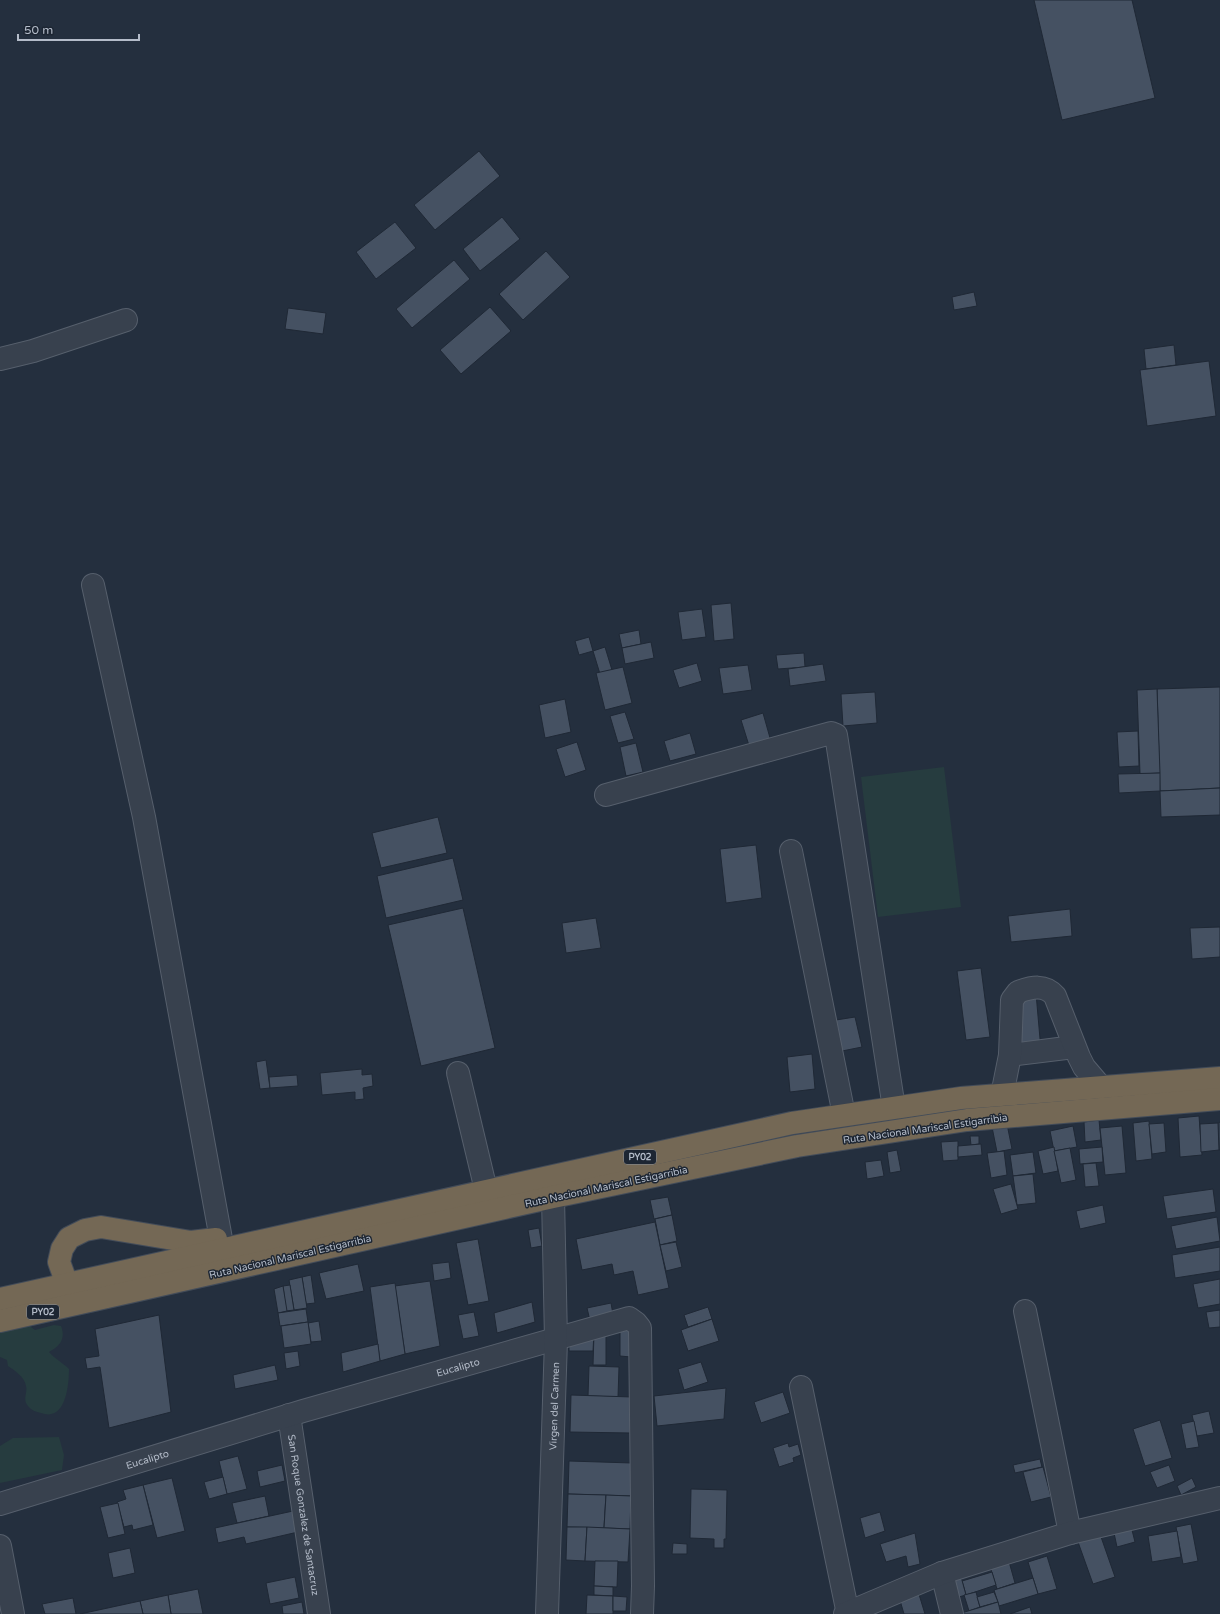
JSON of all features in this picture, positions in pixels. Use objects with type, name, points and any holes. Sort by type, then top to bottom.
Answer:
[{"type":"highway","name":"Ruta Nacional Mariscal Estigarribia","points":[[0,1299],[784,1125],[961,1098],[1220,1078]]},
{"type":"highway","name":"Ruta Nacional Mariscal Estigarribia","points":[[0,1322],[553,1197],[797,1146],[967,1120],[1220,1099]]},
{"type":"highway","points":[[86,1302],[72,1291],[67,1284],[59,1262],[62,1249],[69,1238],[85,1230],[101,1227],[191,1242],[221,1239],[276,1229],[354,1220]]},
{"type":"street","points":[[0,359],[32,351],[126,320]]},
{"type":"street","points":[[93,585],[144,817],[221,1239]]},
{"type":"street","points":[[606,795],[831,733],[836,735],[894,1108]]},
{"type":"street","points":[[791,851],[844,1116]]},
{"type":"street","points":[[1002,1095],[1010,1056],[1012,1000],[1018,992],[1032,988],[1046,988],[1051,991],[1074,1047],[1084,1067],[1101,1087]]},
{"type":"street","points":[[1010,1056],[1074,1047]]},
{"type":"street","points":[[458,1073],[486,1190]]},
{"type":"street","name":"Virgen del Carmen","points":[[547,1614],[556,1340],[553,1197]]},
{"type":"street","points":[[1026,1311],[1070,1533]]},
{"type":"street","name":"Eucalipto","points":[[0,1504],[290,1415],[629,1318],[640,1328],[642,1614]]},
{"type":"street","points":[[801,1387],[847,1614],[942,1573],[1070,1533],[1220,1498]]},
{"type":"street","name":"San Roque Gonzalez de Santacruz","points":[[290,1415],[319,1614]]},
{"type":"street","points":[[0,1546],[13,1614]]},
{"type":"street","points":[[942,1573],[952,1614]]},
{"type":"green space","points":[[944,767],[961,907],[878,917],[861,777]]},
{"type":"green space","points":[[23,1321],[35,1330],[54,1325],[61,1326],[63,1335],[61,1342],[49,1352],[69,1369],[67,1392],[61,1407],[56,1412],[49,1414],[31,1409],[25,1401],[26,1389],[24,1380],[19,1374],[8,1366],[7,1360],[0,1357],[0,1326]]},
{"type":"green space","points":[[59,1437],[64,1455],[62,1470],[0,1483],[0,1446],[13,1438]]},
{"type":"building","points":[[1034,0],[1132,0],[1155,98],[1062,120]]},
{"type":"building","points":[[479,151],[500,176],[435,230],[414,205]]},
{"type":"building","points":[[502,217],[520,239],[480,271],[463,249]]},
{"type":"building","points":[[395,222],[416,248],[376,279],[356,252]]},
{"type":"building","points":[[546,251],[570,277],[523,320],[499,294]]},
{"type":"building","points":[[454,260],[470,279],[412,328],[396,309]]},
{"type":"building","points":[[974,292],[977,306],[954,310],[952,297]]},
{"type":"building","points":[[490,307],[511,331],[461,374],[440,350]]},
{"type":"building","points":[[288,308],[326,313],[323,334],[285,329]]},
{"type":"building","points":[[1174,345],[1176,365],[1146,369],[1144,349]]},
{"type":"building","points":[[1209,361],[1216,416],[1147,426],[1140,370]]},
{"type":"building","points":[[731,603],[734,639],[714,641],[711,605]]},
{"type":"building","points":[[702,609],[706,637],[682,640],[678,612]]},
{"type":"building","points":[[639,630],[641,644],[622,648],[619,634]]},
{"type":"building","points":[[589,637],[593,651],[579,655],[575,641]]},
{"type":"building","points":[[651,642],[654,658],[625,664],[622,648]]},
{"type":"building","points":[[605,647],[612,670],[600,674],[593,651]]},
{"type":"building","points":[[804,653],[805,667],[778,669],[776,655]]},
{"type":"building","points":[[697,663],[702,681],[679,688],[673,670]]},
{"type":"building","points":[[823,664],[826,681],[790,686],[788,669]]},
{"type":"building","points":[[748,665],[752,690],[723,694],[719,668]]},
{"type":"building","points":[[623,667],[632,703],[605,710],[596,673]]},
{"type":"building","points":[[1220,687],[1220,788],[1160,791],[1157,689]]},
{"type":"building","points":[[1157,689],[1160,773],[1140,774],[1137,690]]},
{"type":"building","points":[[875,692],[877,723],[843,726],[841,694]]},
{"type":"building","points":[[565,699],[571,732],[545,738],[539,705]]},
{"type":"building","points":[[625,712],[634,739],[618,743],[610,716]]},
{"type":"building","points":[[763,713],[772,745],[751,752],[741,720]]},
{"type":"building","points":[[1138,731],[1139,766],[1119,767],[1117,732]]},
{"type":"building","points":[[690,733],[696,754],[670,761],[664,741]]},
{"type":"building","points":[[577,742],[586,770],[565,777],[556,749]]},
{"type":"building","points":[[636,743],[643,772],[626,776],[620,747]]},
{"type":"building","points":[[1160,773],[1160,791],[1119,793],[1118,774]]},
{"type":"building","points":[[1220,788],[1220,815],[1161,817],[1160,791]]},
{"type":"building","points":[[438,817],[447,853],[381,868],[372,833]]},
{"type":"building","points":[[756,845],[762,898],[726,903],[720,849]]},
{"type":"building","points":[[453,858],[463,900],[386,918],[377,876]]},
{"type":"building","points":[[463,908],[495,1048],[421,1066],[388,925]]},
{"type":"building","points":[[1070,909],[1072,936],[1011,942],[1008,916]]},
{"type":"building","points":[[596,918],[601,948],[566,953],[562,923]]},
{"type":"building","points":[[1220,927],[1220,957],[1192,959],[1190,928]]},
{"type":"building","points":[[981,968],[990,1037],[966,1040],[957,971]]},
{"type":"building","points":[[1036,993],[1041,1050],[1022,1052],[1017,994]]},
{"type":"building","points":[[855,1017],[862,1047],[842,1051],[836,1020]]},
{"type":"building","points":[[812,1054],[815,1089],[790,1092],[787,1057]]},
{"type":"building","points":[[266,1060],[270,1088],[260,1089],[256,1062]]},
{"type":"building","points":[[362,1069],[362,1075],[372,1074],[373,1086],[363,1088],[364,1099],[355,1100],[355,1092],[322,1095],[320,1073]]},
{"type":"building","points":[[297,1075],[298,1086],[270,1088],[269,1077]]},
{"type":"building","points":[[1199,1116],[1202,1155],[1180,1157],[1178,1118]]},
{"type":"building","points":[[1099,1120],[1101,1140],[1085,1142],[1084,1122]]},
{"type":"building","points":[[1149,1121],[1152,1159],[1136,1161],[1133,1123]]},
{"type":"building","points":[[1220,1122],[1220,1150],[1219,1150],[1218,1123]]},
{"type":"building","points":[[1164,1123],[1166,1152],[1152,1154],[1149,1124]]},
{"type":"building","points":[[1218,1123],[1219,1150],[1201,1152],[1200,1124]]},
{"type":"building","points":[[1007,1124],[1012,1149],[997,1152],[992,1127]]},
{"type":"building","points":[[1073,1126],[1077,1147],[1054,1151],[1050,1131]]},
{"type":"building","points":[[1122,1126],[1126,1173],[1105,1175],[1100,1128]]},
{"type":"building","points":[[970,1136],[979,1136],[979,1144],[971,1145]]},
{"type":"building","points":[[958,1141],[958,1160],[943,1161],[941,1142]]},
{"type":"building","points":[[981,1144],[982,1155],[958,1157],[958,1146]]},
{"type":"building","points":[[1054,1147],[1058,1171],[1043,1174],[1038,1151]]},
{"type":"building","points":[[1102,1147],[1103,1162],[1080,1164],[1079,1149]]},
{"type":"building","points":[[1070,1148],[1076,1180],[1061,1183],[1054,1151]]},
{"type":"building","points":[[897,1150],[901,1171],[890,1173],[887,1152]]},
{"type":"building","points":[[1004,1151],[1007,1175],[991,1178],[987,1153]]},
{"type":"building","points":[[1033,1152],[1036,1173],[1013,1176],[1010,1155]]},
{"type":"building","points":[[881,1160],[884,1176],[867,1179],[865,1162]]},
{"type":"building","points":[[1096,1163],[1099,1186],[1085,1187],[1083,1164]]},
{"type":"building","points":[[1033,1174],[1036,1203],[1017,1205],[1013,1176]]},
{"type":"building","points":[[1011,1184],[1018,1209],[1001,1214],[993,1189]]},
{"type":"building","points":[[1213,1189],[1216,1212],[1167,1219],[1163,1196]]},
{"type":"building","points":[[668,1197],[672,1215],[654,1219],[650,1200]]},
{"type":"building","points":[[1103,1205],[1106,1223],[1080,1229],[1076,1211]]},
{"type":"building","points":[[672,1215],[677,1241],[660,1245],[655,1219]]},
{"type":"building","points":[[1217,1217],[1220,1241],[1176,1249],[1171,1226]]},
{"type":"building","points":[[655,1222],[669,1288],[638,1295],[633,1271],[614,1275],[612,1264],[582,1270],[576,1239]]},
{"type":"building","points":[[539,1228],[542,1246],[531,1248],[528,1230]]},
{"type":"building","points":[[478,1239],[489,1301],[468,1305],[456,1243]]},
{"type":"building","points":[[676,1242],[682,1267],[666,1271],[660,1245]]},
{"type":"building","points":[[1220,1247],[1220,1271],[1175,1278],[1172,1255]]},
{"type":"building","points":[[449,1262],[451,1278],[434,1281],[432,1264]]},
{"type":"building","points":[[358,1264],[364,1291],[326,1299],[319,1273]]},
{"type":"building","points":[[311,1275],[315,1303],[306,1304],[302,1277]]},
{"type":"building","points":[[302,1277],[307,1308],[294,1310],[289,1280]]},
{"type":"building","points":[[1220,1279],[1220,1304],[1198,1308],[1193,1284]]},
{"type":"building","points":[[430,1281],[440,1346],[405,1354],[395,1286]]},
{"type":"building","points":[[395,1283],[405,1354],[380,1361],[370,1287]]},
{"type":"building","points":[[290,1285],[294,1310],[286,1311],[283,1286]]},
{"type":"building","points":[[283,1286],[287,1311],[278,1313],[274,1289]]},
{"type":"building","points":[[532,1302],[535,1322],[497,1333],[494,1313]]},
{"type":"building","points":[[611,1303],[614,1320],[591,1325],[587,1308]]},
{"type":"building","points":[[708,1307],[712,1319],[688,1327],[684,1315]]},
{"type":"building","points":[[306,1309],[308,1322],[280,1326],[278,1313]]},
{"type":"building","points":[[1220,1310],[1220,1327],[1209,1328],[1206,1312]]},
{"type":"building","points":[[474,1312],[479,1336],[463,1339],[458,1315]]},
{"type":"building","points":[[159,1315],[171,1412],[109,1428],[100,1367],[87,1369],[85,1358],[99,1356],[95,1329]]},
{"type":"building","points":[[712,1319],[719,1341],[688,1351],[681,1330]]},
{"type":"building","points":[[319,1321],[322,1341],[311,1342],[308,1323]]},
{"type":"building","points":[[308,1322],[311,1344],[284,1348],[281,1326]]},
{"type":"building","points":[[606,1329],[606,1365],[593,1365],[594,1333]]},
{"type":"building","points":[[620,1329],[633,1329],[631,1357],[620,1356]]},
{"type":"building","points":[[594,1333],[593,1351],[569,1351],[569,1339]]},
{"type":"building","points":[[378,1344],[380,1361],[343,1372],[341,1353]]},
{"type":"building","points":[[298,1351],[300,1366],[286,1369],[284,1353]]},
{"type":"building","points":[[701,1362],[708,1382],[684,1390],[678,1369]]},
{"type":"building","points":[[275,1365],[278,1380],[235,1389],[233,1375]]},
{"type":"building","points":[[589,1366],[619,1367],[618,1397],[588,1396]]},
{"type":"building","points":[[726,1388],[724,1419],[657,1426],[654,1396]]},
{"type":"building","points":[[783,1392],[790,1413],[761,1423],[754,1402]]},
{"type":"building","points":[[571,1395],[632,1397],[630,1433],[570,1432]]},
{"type":"building","points":[[1209,1411],[1214,1433],[1197,1436],[1192,1415]]},
{"type":"building","points":[[1160,1420],[1172,1458],[1145,1466],[1133,1429]]},
{"type":"building","points":[[1194,1421],[1199,1447],[1186,1449],[1181,1424]]},
{"type":"building","points":[[788,1443],[789,1447],[798,1444],[801,1455],[793,1458],[794,1462],[779,1467],[773,1448]]},
{"type":"building","points":[[238,1456],[247,1489],[227,1494],[219,1461]]},
{"type":"building","points":[[1040,1459],[1042,1467],[1015,1473],[1013,1465]]},
{"type":"building","points":[[569,1461],[632,1463],[631,1496],[568,1494]]},
{"type":"building","points":[[282,1465],[285,1481],[260,1487],[257,1471]]},
{"type":"building","points":[[1169,1465],[1175,1481],[1157,1488],[1150,1472]]},
{"type":"building","points":[[1043,1467],[1051,1497],[1031,1502],[1023,1472]]},
{"type":"building","points":[[223,1477],[227,1494],[209,1499],[204,1482]]},
{"type":"building","points":[[172,1478],[185,1531],[157,1538],[143,1485]]},
{"type":"building","points":[[1192,1478],[1196,1487],[1181,1495],[1177,1486]]},
{"type":"building","points":[[143,1485],[153,1525],[133,1530],[132,1525],[124,1527],[117,1502],[126,1499],[123,1490]]},
{"type":"building","points":[[691,1489],[727,1490],[726,1539],[724,1539],[724,1548],[714,1548],[714,1539],[690,1538]]},
{"type":"building","points":[[568,1494],[606,1495],[604,1528],[567,1527]]},
{"type":"building","points":[[606,1495],[631,1496],[630,1529],[604,1528]]},
{"type":"building","points":[[265,1496],[269,1516],[237,1523],[232,1503]]},
{"type":"building","points":[[118,1503],[125,1534],[108,1538],[100,1507]]},
{"type":"building","points":[[293,1511],[298,1532],[246,1544],[244,1537],[218,1543],[215,1528]]},
{"type":"building","points":[[880,1512],[885,1531],[865,1538],[860,1518]]},
{"type":"building","points":[[1191,1524],[1198,1561],[1183,1564],[1176,1527]]},
{"type":"building","points":[[1131,1526],[1135,1542],[1117,1547],[1114,1533]]},
{"type":"building","points":[[567,1527],[587,1527],[585,1561],[566,1560]]},
{"type":"building","points":[[587,1527],[630,1529],[628,1562],[585,1561]]},
{"type":"building","points":[[1177,1531],[1181,1557],[1152,1562],[1148,1536]]},
{"type":"building","points":[[915,1533],[920,1564],[908,1567],[906,1556],[886,1562],[880,1544]]},
{"type":"building","points":[[1100,1534],[1115,1577],[1093,1584],[1078,1542]]},
{"type":"building","points":[[673,1543],[687,1544],[687,1554],[672,1554]]},
{"type":"building","points":[[130,1548],[135,1573],[113,1578],[108,1553]]},
{"type":"building","points":[[1047,1556],[1057,1589],[1038,1594],[1028,1562]]},
{"type":"building","points":[[1008,1558],[1015,1583],[997,1589],[989,1563]]},
{"type":"building","points":[[595,1561],[618,1561],[617,1587],[594,1586]]},
{"type":"building","points":[[992,1572],[996,1585],[966,1595],[962,1581]]},
{"type":"building","points":[[960,1573],[966,1595],[955,1598],[949,1576]]},
{"type":"building","points":[[295,1577],[299,1598],[270,1604],[266,1583]]},
{"type":"building","points":[[1033,1578],[1038,1594],[999,1606],[994,1590]]},
{"type":"building","points":[[594,1586],[613,1587],[613,1596],[594,1595]]},
{"type":"building","points":[[198,1589],[203,1614],[171,1614],[168,1595]]},
{"type":"building","points":[[918,1591],[925,1614],[904,1614],[899,1597]]},
{"type":"building","points":[[976,1592],[980,1607],[969,1611],[964,1595]]},
{"type":"building","points":[[994,1592],[998,1602],[980,1607],[977,1597]]},
{"type":"building","points":[[168,1595],[171,1614],[143,1614],[140,1601]]},
{"type":"building","points":[[587,1595],[613,1596],[613,1614],[586,1614]]},
{"type":"building","points":[[613,1596],[627,1597],[626,1611],[613,1611]]},
{"type":"building","points":[[73,1598],[76,1614],[45,1614],[42,1604]]},
{"type":"building","points":[[140,1601],[143,1614],[80,1614]]},
{"type":"building","points":[[302,1602],[304,1614],[283,1614],[282,1606]]},
{"type":"building","points":[[998,1602],[1001,1614],[958,1614]]},
{"type":"building","points":[[1030,1607],[1032,1614],[1010,1614]]}]
